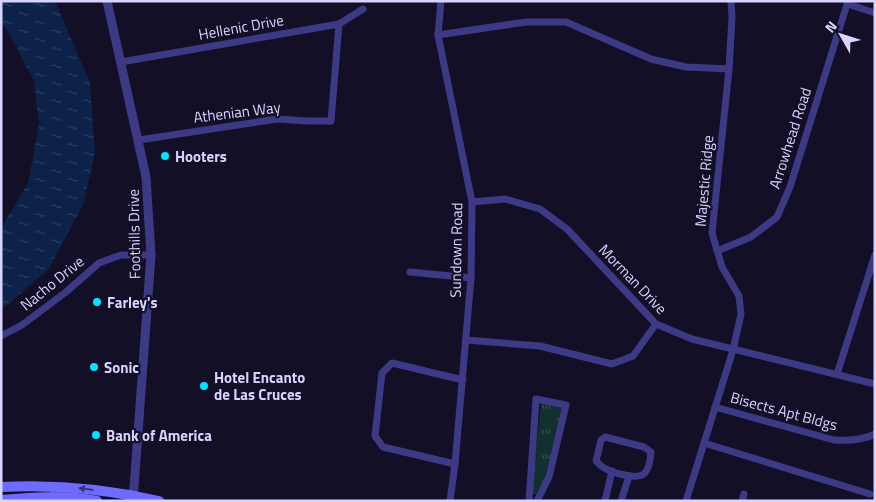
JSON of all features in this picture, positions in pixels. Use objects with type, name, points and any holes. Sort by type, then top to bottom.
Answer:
[{"type":"main road","points":[[1,487],[56,486],[159,501]]},
{"type":"main road","points":[[1,500],[37,497],[85,498],[97,501]]},
{"type":"street","name":"Foothills Drive","points":[[107,1],[146,177],[151,255],[134,498]]},
{"type":"street","name":"Sundown Road","points":[[441,1],[438,35],[472,202],[471,278],[463,380],[450,501]]},
{"type":"street","name":"Majestic Ridge","points":[[686,501],[733,350],[741,314],[739,296],[722,266],[712,233],[729,68],[732,16],[730,1]]},
{"type":"street","points":[[848,3],[875,13]]},
{"type":"street","name":"Arrowhead Road","points":[[717,251],[751,237],[776,216],[790,187],[848,3]]},
{"type":"street","name":"Hellenic Drive","points":[[120,62],[339,24],[363,10]]},
{"type":"street","points":[[438,35],[526,22],[566,22],[651,59],[686,67],[729,68]]},
{"type":"street","name":"Athenian Way","points":[[138,140],[277,118],[331,121],[339,24]]},
{"type":"street","name":"Morman Drive","points":[[472,202],[505,199],[540,209],[566,230],[656,324],[692,339],[875,384]]},
{"type":"street","name":"Nacho Drive","points":[[1,336],[22,325],[66,292],[99,263],[120,255],[151,255]]},
{"type":"street","points":[[837,374],[875,255]]},
{"type":"street","points":[[410,272],[471,278]]},
{"type":"street","points":[[466,340],[540,346],[612,364],[633,356],[656,324]]},
{"type":"street","points":[[455,464],[383,447],[375,436],[382,373],[392,363],[463,380]]},
{"type":"street","points":[[529,501],[536,399],[566,405],[548,477],[536,501]]},
{"type":"street","name":"Bisects Apt Bldgs","points":[[715,406],[834,440],[848,441],[875,434]]},
{"type":"street","points":[[604,437],[644,447],[651,452],[650,466],[642,476],[635,478],[612,471],[600,466],[596,461],[600,440],[604,437]]},
{"type":"street","points":[[704,443],[870,494]]},
{"type":"street","points":[[605,501],[612,471]]},
{"type":"street","points":[[621,501],[629,476]]},
{"type":"green space","points":[[541,404],[563,408],[544,481],[537,494],[531,493]]},
{"type":"water","points":[[1,1],[55,1],[90,83],[95,153],[83,205],[48,270],[1,310],[1,228],[28,183],[39,125],[34,81],[7,30],[1,23]]},
{"type":"place","name":"Hooters","points":[[165,156]]},
{"type":"place","name":"Farley's","points":[[97,302]]},
{"type":"place","name":"Sonic","points":[[94,367]]},
{"type":"place","name":"Hotel Encanto de Las Cruces","points":[[204,386]]},
{"type":"place","name":"Bank of America","points":[[96,435]]}]
